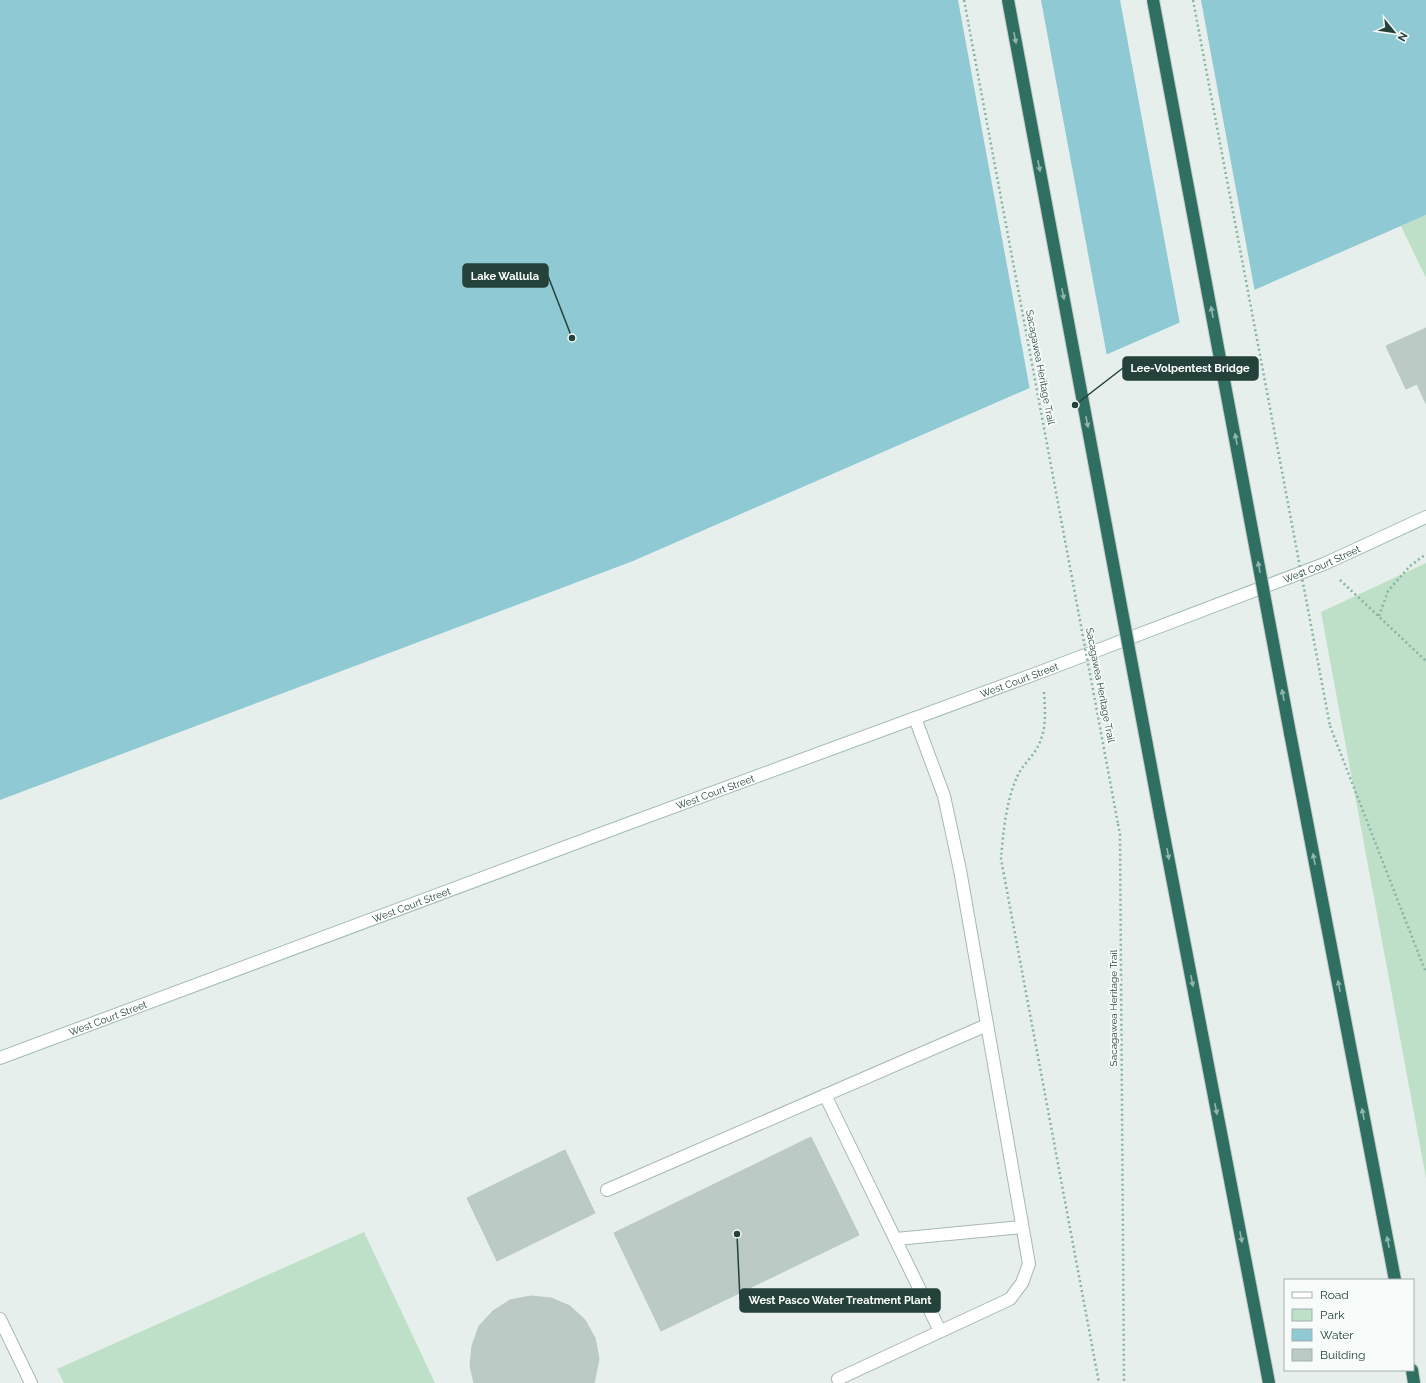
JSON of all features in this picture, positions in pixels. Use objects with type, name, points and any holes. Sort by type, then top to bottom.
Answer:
[{"type":"highway","points":[[1008,0],[1160,815],[1269,1383]]},
{"type":"highway","points":[[1153,0],[1290,733],[1395,1279]]},
{"type":"highway","points":[[1412,1371],[1414,1383]]},
{"type":"main road","name":"West Court Street","points":[[0,1058],[915,718],[1043,672],[1324,564],[1426,517]]},
{"type":"main road","points":[[838,1379],[1010,1299],[1022,1283],[1028,1264],[960,870],[944,796],[915,718]]},
{"type":"main road","points":[[607,1190],[987,1025]]},
{"type":"main road","points":[[825,1095],[940,1331]]},
{"type":"main road","points":[[896,1239],[1022,1227]]},
{"type":"main road","points":[[0,1319],[31,1383]]},
{"type":"path","name":"Sacagawea Heritage Trail","points":[[964,0],[1120,834],[1124,1383]]},
{"type":"path","points":[[1193,0],[1330,726],[1426,974]]},
{"type":"path","points":[[1379,616],[1388,591],[1410,566],[1426,554]]},
{"type":"path","points":[[1324,564],[1426,661]]},
{"type":"path","points":[[1043,672],[1045,725],[1039,745],[1017,777],[1011,796],[1002,839],[1001,859],[1099,1383]]},
{"type":"green space","points":[[1426,215],[1426,278],[1401,226]]},
{"type":"green space","points":[[1426,563],[1426,1178],[1321,612]]},
{"type":"green space","points":[[364,1232],[435,1383],[64,1383],[57,1369]]},
{"type":"water","points":[[0,0],[1426,0],[1426,215],[633,561],[0,800]]},
{"type":"pier","points":[[958,0],[1041,0],[1107,356],[1030,390]]},
{"type":"pier","points":[[1120,0],[1201,0],[1255,292],[1180,324]]},
{"type":"building","points":[[1426,328],[1426,404],[1417,384],[1406,389],[1386,346]]},
{"type":"building","points":[[811,1137],[859,1235],[661,1331],[614,1233]]},
{"type":"building","points":[[565,1150],[595,1213],[497,1261],[467,1198]]},
{"type":"building","points":[[531,1296],[551,1298],[570,1306],[585,1320],[595,1338],[599,1359],[594,1383],[474,1383],[470,1366],[472,1346],[479,1326],[493,1311],[510,1300]]},
{"type":"place","name":"Lake Wallula","points":[[572,338]]},
{"type":"place","name":"Lee-Volpentest Bridge","points":[[1075,405]]},
{"type":"place","name":"West Pasco Water Treatment Plant","points":[[737,1234]]}]
